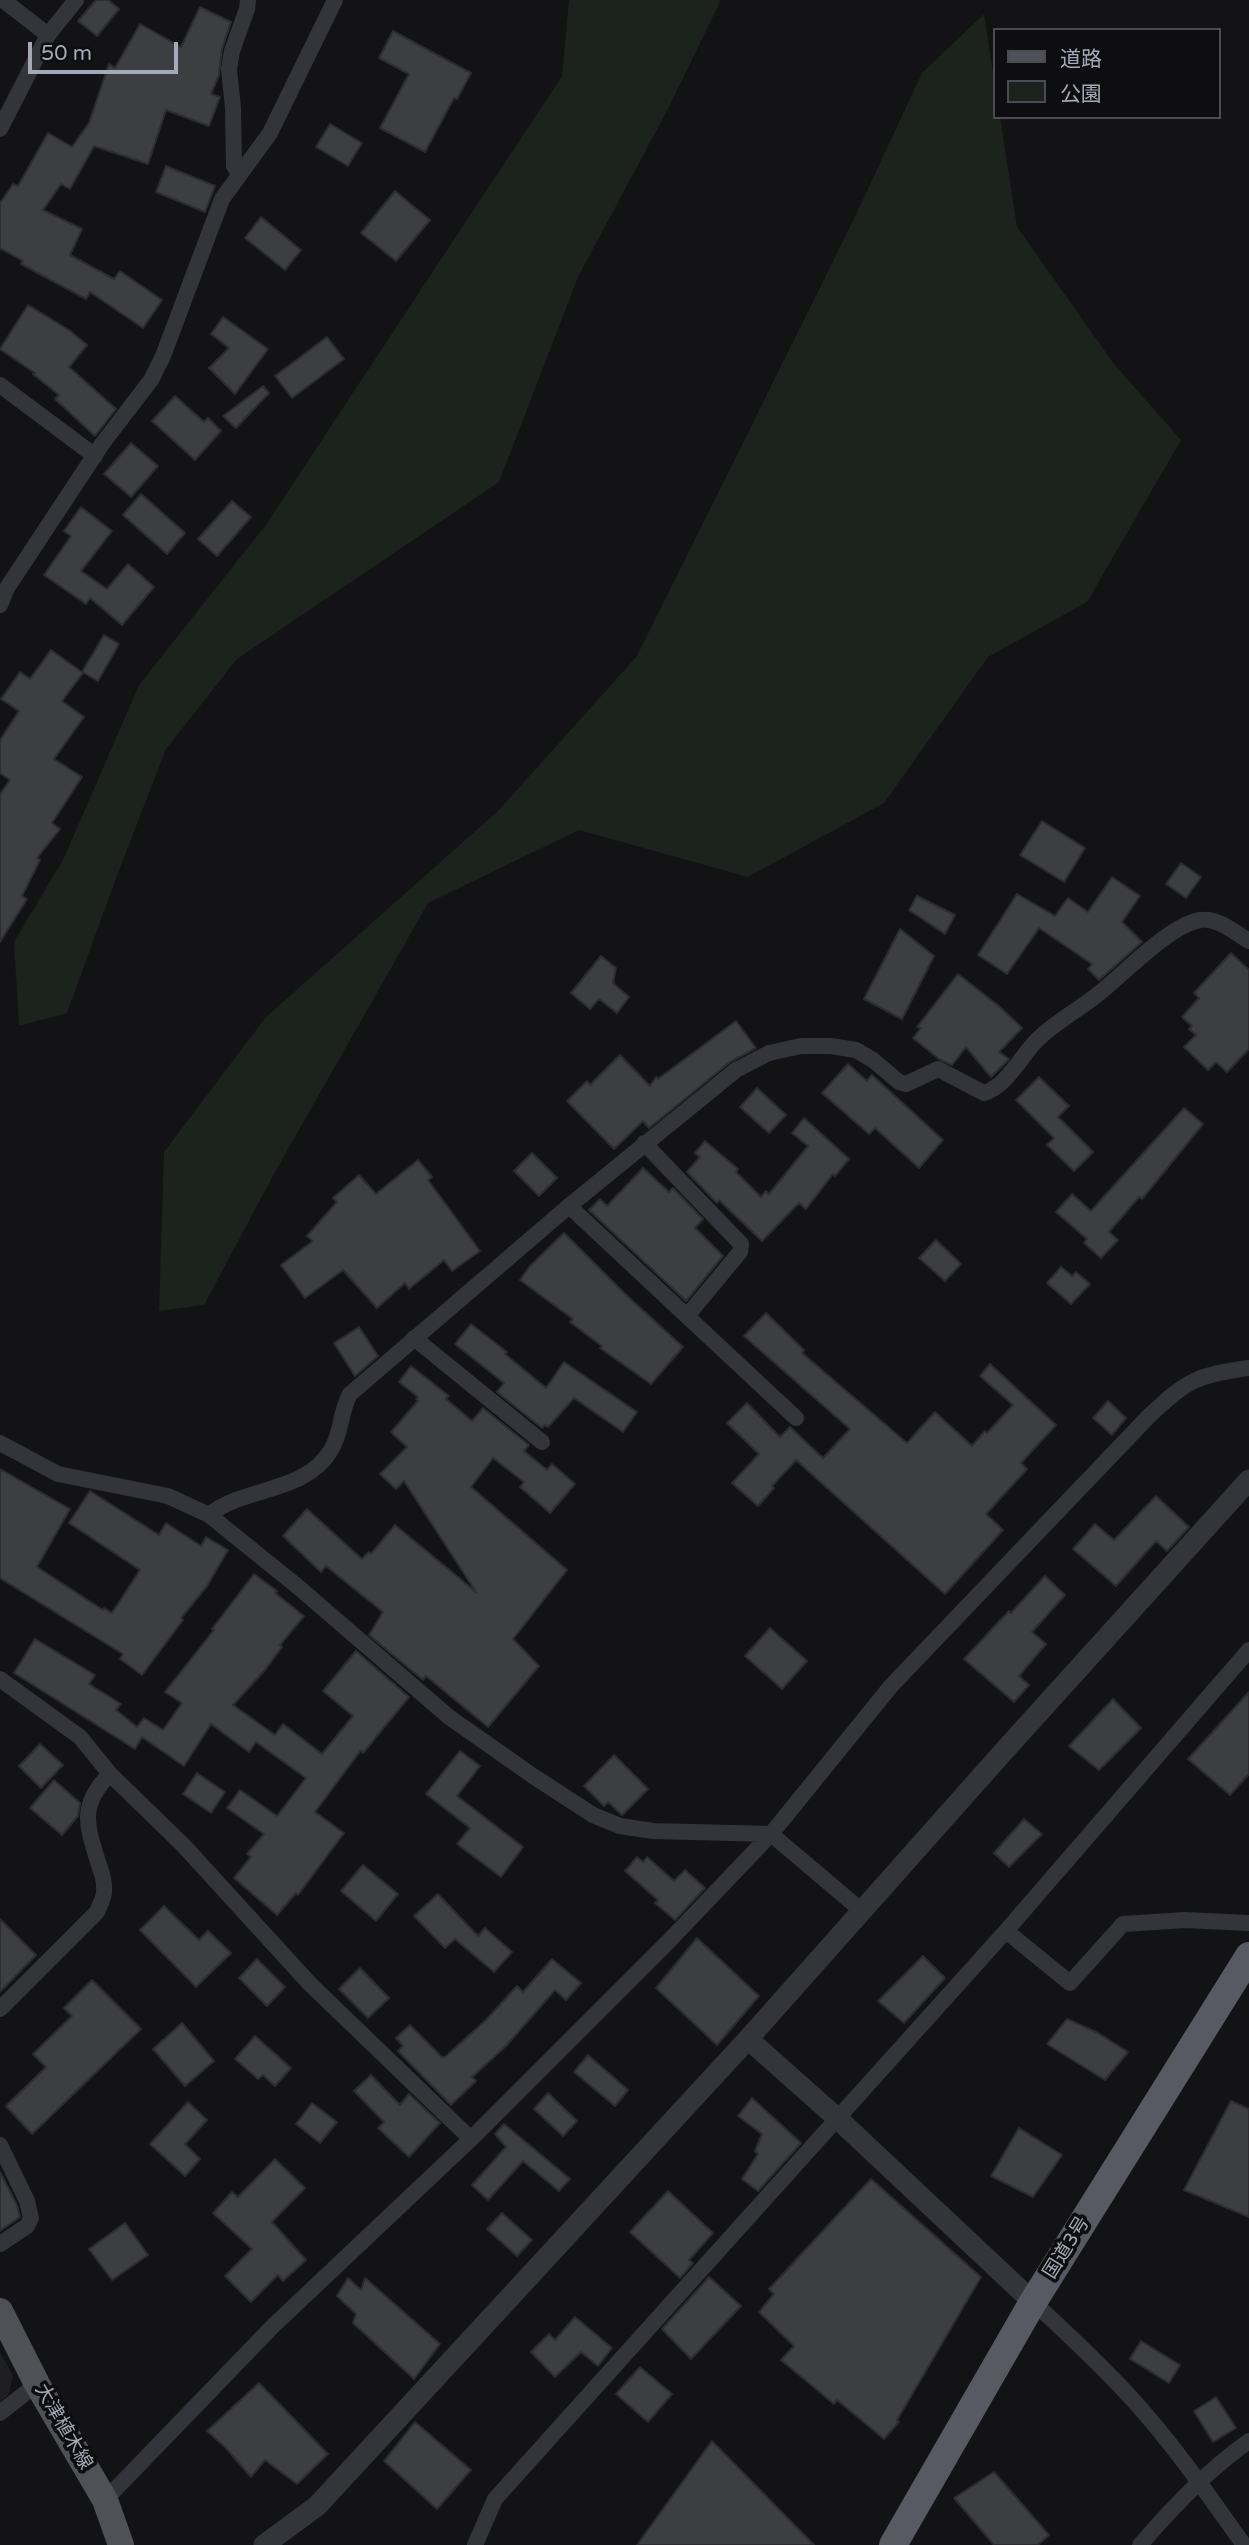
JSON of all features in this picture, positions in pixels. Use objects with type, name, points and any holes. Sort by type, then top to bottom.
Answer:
[{"type":"highway","name":"国道3号","points":[[893,2545],[1033,2302],[1249,1956]]},
{"type":"main road","name":"大津植木線","points":[[0,2311],[37,2384],[104,2500],[121,2545]]},
{"type":"street","points":[[2,0],[48,35]]},
{"type":"street","points":[[0,130],[48,35],[76,0]]},
{"type":"street","points":[[239,174],[234,166],[229,69],[248,0]]},
{"type":"street","points":[[0,605],[7,588],[95,456],[151,380],[163,356],[222,199],[270,133],[335,0]]},
{"type":"street","points":[[0,385],[95,456]]},
{"type":"street","points":[[209,1515],[222,1504],[269,1491],[319,1466],[331,1451],[338,1435],[350,1394],[644,1143],[736,1070],[769,1053],[801,1046],[831,1045],[856,1050],[873,1060],[899,1082],[906,1084],[938,1069],[984,1093],[991,1091],[1038,1039],[1177,929],[1201,919],[1213,920],[1249,941]]},
{"type":"street","points":[[644,1143],[741,1244],[740,1252],[687,1316]]},
{"type":"street","points":[[569,1206],[796,1418]]},
{"type":"street","points":[[414,1338],[542,1442]]},
{"type":"street","points":[[104,2500],[273,2326],[471,2139],[668,1942],[771,1834],[891,1686],[1149,1416],[1181,1386],[1206,1375],[1249,1368]]},
{"type":"street","points":[[0,1443],[58,1475],[168,1496],[209,1515],[297,1586],[449,1717],[593,1815],[620,1826],[653,1831],[771,1834],[862,1911]]},
{"type":"street","points":[[264,2545],[317,2506],[748,2039],[1249,1480]]},
{"type":"street","points":[[475,2545],[495,2499],[1006,1931],[1249,1650]]},
{"type":"street","points":[[0,1679],[80,1737],[110,1774],[184,1846],[310,1984],[471,2139]]},
{"type":"street","points":[[0,2009],[97,1912],[104,1894],[103,1878],[87,1826],[89,1806],[99,1784],[110,1774]]},
{"type":"street","points":[[1006,1931],[1070,1983],[1123,1924],[1185,1920],[1249,1923]]},
{"type":"street","points":[[748,2039],[1071,2336],[1134,2401],[1200,2483],[1244,2545]]},
{"type":"street","points":[[0,2144],[27,2201],[31,2218],[27,2225],[0,2244]]},
{"type":"street","points":[[0,2413],[37,2384]]},
{"type":"street","points":[[1140,2545],[1172,2508],[1230,2454],[1249,2441]]},
{"type":"shaded area","points":[[0,2352],[13,2376],[9,2394],[0,2402]]},
{"type":"green space","points":[[569,0],[721,0],[669,107],[578,277],[499,482],[237,659],[166,749],[67,1013],[19,1026],[14,942],[64,858],[139,685],[265,526],[562,76]]},
{"type":"green space","points":[[984,14],[993,73],[993,119],[1000,119],[1017,227],[1114,364],[1181,440],[1087,602],[988,657],[884,803],[748,877],[579,830],[428,903],[275,1172],[204,1305],[159,1311],[164,1152],[266,1017],[499,810],[637,656],[852,223],[922,73]]},
{"type":"building","points":[[96,0],[108,0],[119,9],[97,36],[78,21]]},
{"type":"building","points":[[200,7],[231,22],[222,49],[219,75],[211,94],[220,97],[209,126],[166,110],[148,164],[94,146],[70,189],[61,184],[43,210],[82,229],[70,255],[114,279],[120,271],[162,300],[143,328],[90,292],[86,299],[21,264],[23,261],[0,248],[0,203],[13,184],[18,186],[48,133],[72,147],[89,123],[109,64],[115,68],[140,24],[181,47]]},
{"type":"building","points":[[393,31],[471,73],[457,99],[454,98],[425,152],[380,128],[409,74],[379,58]]},
{"type":"building","points":[[330,124],[362,143],[348,166],[316,147]]},
{"type":"building","points":[[166,166],[215,186],[205,212],[156,192]]},
{"type":"building","points":[[395,191],[430,220],[396,261],[361,233]]},
{"type":"building","points":[[261,217],[301,250],[285,270],[245,238]]},
{"type":"building","points":[[28,305],[69,330],[87,345],[69,367],[116,409],[95,436],[55,399],[59,395],[33,374],[35,373],[0,349]]},
{"type":"building","points":[[223,317],[268,349],[235,394],[209,368],[229,348],[211,334]]},
{"type":"building","points":[[327,337],[344,359],[292,398],[275,376]]},
{"type":"building","points":[[263,386],[269,393],[236,428],[223,416]]},
{"type":"building","points":[[175,396],[204,422],[208,418],[221,431],[195,460],[152,421]]},
{"type":"building","points":[[131,443],[158,466],[131,497],[104,474]]},
{"type":"building","points":[[141,494],[185,533],[167,554],[123,515]]},
{"type":"building","points":[[232,501],[251,517],[217,556],[198,539]]},
{"type":"building","points":[[81,507],[112,531],[81,571],[107,589],[128,564],[154,587],[122,625],[90,598],[86,604],[44,575],[71,536],[64,531]]},
{"type":"building","points":[[104,635],[119,644],[98,681],[82,672]]},
{"type":"building","points":[[51,650],[83,673],[62,701],[84,717],[54,759],[82,777],[52,823],[60,829],[37,858],[40,860],[22,896],[27,899],[0,942],[0,794],[10,780],[0,773],[0,740],[19,711],[1,699],[20,672],[30,679]]},
{"type":"building","points":[[1042,821],[1085,848],[1064,882],[1020,855]]},
{"type":"building","points":[[1181,863],[1201,877],[1186,898],[1166,884]]},
{"type":"building","points":[[1112,877],[1140,896],[1122,922],[1142,942],[1099,980],[1088,969],[1092,964],[1039,928],[1007,974],[978,955],[1017,894],[1055,916],[1068,898],[1088,912]]},
{"type":"building","points":[[917,896],[955,915],[945,934],[909,910]]},
{"type":"building","points":[[900,929],[934,956],[902,1019],[864,999]]},
{"type":"building","points":[[1231,953],[1249,970],[1249,1049],[1227,1072],[1216,1062],[1208,1070],[1184,1047],[1196,1035],[1189,1029],[1192,1026],[1182,1017],[1199,998],[1194,993]]},
{"type":"building","points":[[601,956],[616,968],[613,983],[629,997],[617,1013],[599,999],[590,1009],[571,993]]},
{"type":"building","points":[[958,974],[1022,1028],[999,1052],[1009,1059],[991,1077],[966,1047],[952,1065],[939,1059],[913,1038],[921,1028],[917,1027]]},
{"type":"building","points":[[736,1021],[756,1048],[730,1062],[649,1128],[643,1121],[614,1149],[567,1101],[587,1081],[590,1085],[620,1055],[650,1086],[656,1077],[658,1079]]},
{"type":"building","points":[[848,1064],[867,1081],[872,1075],[943,1140],[919,1168],[875,1128],[869,1134],[822,1093]]},
{"type":"building","points":[[1039,1077],[1069,1106],[1058,1117],[1093,1152],[1074,1171],[1047,1145],[1054,1138],[1016,1100]]},
{"type":"building","points":[[757,1088],[786,1115],[769,1133],[740,1107]]},
{"type":"building","points":[[1184,1108],[1203,1124],[1142,1199],[1139,1197],[1109,1232],[1118,1240],[1101,1258],[1084,1243],[1087,1239],[1056,1212],[1072,1194],[1091,1211]]},
{"type":"building","points":[[804,1118],[849,1159],[835,1176],[833,1174],[806,1209],[799,1203],[762,1241],[719,1200],[717,1203],[687,1172],[700,1157],[695,1153],[705,1141],[738,1169],[736,1172],[761,1197],[766,1191],[769,1194],[808,1146],[792,1133]]},
{"type":"building","points":[[532,1153],[557,1178],[539,1196],[514,1171]]},
{"type":"building","points":[[418,1160],[432,1177],[428,1180],[480,1251],[452,1271],[444,1260],[409,1289],[405,1283],[377,1308],[343,1270],[305,1298],[281,1265],[313,1241],[307,1236],[337,1202],[333,1198],[359,1175],[376,1194]]},
{"type":"building","points":[[643,1168],[669,1192],[673,1188],[703,1219],[695,1228],[723,1256],[686,1301],[589,1210],[600,1199],[607,1206]]},
{"type":"building","points":[[564,1233],[683,1347],[651,1384],[600,1348],[602,1346],[570,1322],[573,1319],[520,1280],[530,1266]]},
{"type":"building","points":[[936,1240],[961,1264],[945,1281],[919,1258]]},
{"type":"building","points":[[1061,1267],[1072,1276],[1076,1272],[1090,1284],[1071,1304],[1047,1283]]},
{"type":"building","points":[[766,1313],[804,1350],[802,1353],[907,1443],[935,1412],[972,1446],[985,1431],[987,1433],[1013,1405],[980,1376],[990,1364],[1056,1425],[1021,1463],[1027,1469],[986,1514],[1003,1530],[945,1594],[796,1460],[758,1506],[732,1483],[759,1454],[727,1423],[747,1403],[780,1437],[790,1427],[823,1458],[850,1429],[744,1336]]},
{"type":"building","points":[[471,1324],[546,1388],[564,1362],[637,1412],[623,1432],[574,1398],[548,1427],[545,1425],[542,1428],[497,1392],[504,1383],[455,1344]]},
{"type":"building","points":[[359,1327],[378,1356],[355,1376],[334,1343]]},
{"type":"building","points":[[411,1366],[449,1396],[446,1399],[472,1421],[483,1408],[529,1445],[524,1451],[547,1470],[552,1464],[575,1484],[550,1513],[520,1487],[524,1482],[493,1458],[471,1487],[567,1570],[513,1639],[539,1666],[488,1727],[426,1676],[423,1680],[369,1635],[383,1612],[326,1566],[321,1572],[283,1536],[307,1509],[362,1559],[369,1552],[371,1554],[395,1525],[476,1592],[404,1481],[396,1489],[380,1474],[407,1447],[391,1432],[418,1401],[418,1397],[399,1382]]},
{"type":"building","points":[[1108,1401],[1126,1418],[1112,1435],[1093,1418]]},
{"type":"building","points":[[0,1469],[70,1509],[37,1567],[103,1610],[104,1608],[112,1613],[140,1570],[69,1523],[90,1491],[159,1535],[166,1523],[201,1546],[206,1537],[228,1550],[207,1586],[181,1618],[183,1620],[142,1675],[120,1659],[123,1654],[0,1578]]},
{"type":"building","points":[[1156,1496],[1189,1527],[1167,1551],[1156,1541],[1116,1586],[1073,1549],[1095,1524],[1114,1540]]},
{"type":"building","points":[[254,1574],[304,1616],[280,1645],[282,1647],[265,1670],[233,1705],[275,1735],[283,1724],[322,1754],[353,1716],[323,1691],[356,1651],[409,1697],[363,1753],[361,1750],[315,1812],[344,1833],[298,1895],[296,1893],[277,1915],[234,1878],[251,1857],[247,1854],[264,1834],[227,1808],[240,1790],[277,1816],[306,1778],[256,1742],[249,1752],[211,1724],[184,1766],[142,1737],[135,1749],[14,1673],[35,1639],[95,1675],[89,1684],[121,1704],[116,1710],[137,1727],[144,1718],[163,1730],[182,1703],[165,1692]]},
{"type":"building","points":[[1045,1576],[1065,1595],[1032,1632],[1046,1644],[1019,1676],[1029,1685],[1014,1702],[964,1659]]},
{"type":"building","points":[[770,1628],[807,1661],[782,1689],[745,1656]]},
{"type":"building","points":[[1249,1692],[1249,1774],[1230,1795],[1188,1759]]},
{"type":"building","points":[[1113,1699],[1141,1728],[1099,1770],[1069,1746]]},
{"type":"building","points":[[40,1744],[63,1765],[41,1788],[19,1766]]},
{"type":"building","points":[[460,1751],[480,1766],[457,1796],[523,1847],[501,1877],[457,1844],[470,1828],[426,1794]]},
{"type":"building","points":[[614,1755],[648,1789],[622,1815],[608,1802],[604,1806],[584,1786]]},
{"type":"building","points":[[197,1773],[225,1792],[211,1813],[183,1794]]},
{"type":"building","points":[[54,1780],[80,1803],[78,1816],[62,1835],[30,1808]]},
{"type":"building","points":[[1024,1819],[1042,1834],[1009,1867],[994,1853]]},
{"type":"building","points":[[637,1857],[643,1862],[647,1857],[674,1881],[685,1870],[705,1888],[675,1920],[655,1903],[658,1900],[625,1871]]},
{"type":"building","points":[[363,1865],[398,1894],[376,1921],[341,1891]]},
{"type":"building","points":[[438,1894],[478,1936],[485,1928],[512,1952],[494,1972],[455,1939],[445,1948],[414,1916]]},
{"type":"building","points":[[164,1906],[199,1940],[208,1931],[231,1953],[196,1987],[140,1930]]},
{"type":"building","points":[[0,1919],[36,1955],[0,1992]]},
{"type":"building","points":[[697,1938],[759,1996],[717,2045],[656,1988]]},
{"type":"building","points":[[923,1956],[945,1978],[904,2023],[878,2001]]},
{"type":"building","points":[[257,1959],[285,1987],[267,2006],[239,1978]]},
{"type":"building","points":[[552,1959],[581,1983],[566,2000],[555,1990],[506,2046],[472,2077],[476,2081],[451,2105],[398,2051],[403,2046],[396,2038],[410,2025],[445,2057],[486,2020],[517,1986],[523,1992]]},
{"type":"building","points":[[360,1968],[389,1998],[368,2018],[339,1989]]},
{"type":"building","points":[[92,1980],[141,2029],[32,2134],[6,2106],[46,2067],[33,2054],[72,2016],[64,2008]]},
{"type":"building","points":[[1067,2019],[1098,2033],[1128,2052],[1105,2080],[1047,2044]]},
{"type":"building","points":[[182,2023],[214,2061],[185,2086],[153,2049]]},
{"type":"building","points":[[255,2036],[291,2068],[275,2086],[263,2075],[258,2079],[235,2059]]},
{"type":"building","points":[[588,2055],[628,2090],[615,2106],[574,2072]]},
{"type":"building","points":[[371,2075],[400,2105],[409,2094],[440,2123],[409,2157],[378,2128],[384,2122],[354,2091]]},
{"type":"building","points":[[548,2093],[577,2121],[563,2136],[534,2109]]},
{"type":"building","points":[[752,2098],[801,2143],[758,2191],[742,2179],[758,2154],[755,2151],[762,2134],[738,2116]]},
{"type":"building","points":[[1231,2101],[1249,2109],[1249,2217],[1184,2190]]},
{"type":"building","points":[[188,2102],[207,2120],[185,2144],[200,2159],[185,2176],[150,2144]]},
{"type":"building","points":[[312,2103],[337,2122],[320,2143],[296,2124]]},
{"type":"building","points":[[504,2124],[570,2179],[559,2191],[523,2161],[488,2200],[472,2185],[506,2147],[495,2134]]},
{"type":"building","points":[[1019,2128],[1062,2155],[1033,2197],[991,2176]]},
{"type":"building","points":[[275,2159],[305,2188],[272,2222],[306,2260],[283,2281],[278,2275],[251,2302],[225,2276],[252,2249],[213,2213],[232,2192],[238,2197]]},
{"type":"building","points":[[0,2172],[17,2205],[20,2217],[0,2231]]},
{"type":"building","points":[[871,2179],[981,2277],[897,2420],[899,2422],[884,2439],[837,2400],[834,2404],[781,2360],[794,2346],[759,2312],[774,2294],[769,2289]]},
{"type":"building","points":[[668,2191],[713,2233],[689,2260],[693,2263],[680,2278],[630,2232]]},
{"type":"building","points":[[502,2213],[532,2240],[517,2256],[487,2229]]},
{"type":"building","points":[[125,2223],[148,2255],[112,2280],[89,2249]]},
{"type":"building","points":[[709,2277],[741,2306],[691,2359],[662,2329]]},
{"type":"building","points":[[348,2278],[361,2290],[365,2278],[440,2344],[414,2379],[353,2323],[356,2314],[337,2296]]},
{"type":"building","points":[[575,2317],[612,2348],[598,2366],[581,2352],[555,2377],[531,2352],[549,2334],[555,2340]]},
{"type":"building","points":[[1141,2341],[1180,2365],[1169,2383],[1130,2359]]},
{"type":"building","points":[[640,2367],[672,2394],[648,2422],[616,2394]]},
{"type":"building","points":[[259,2383],[328,2454],[297,2484],[265,2460],[251,2477],[207,2431]]},
{"type":"building","points":[[1216,2397],[1236,2428],[1213,2442],[1194,2411]]},
{"type":"building","points":[[415,2422],[471,2470],[437,2509],[384,2461]]},
{"type":"building","points":[[712,2441],[814,2545],[637,2545]]},
{"type":"building","points":[[994,2472],[1049,2535],[1038,2545],[994,2545],[954,2498]]}]
